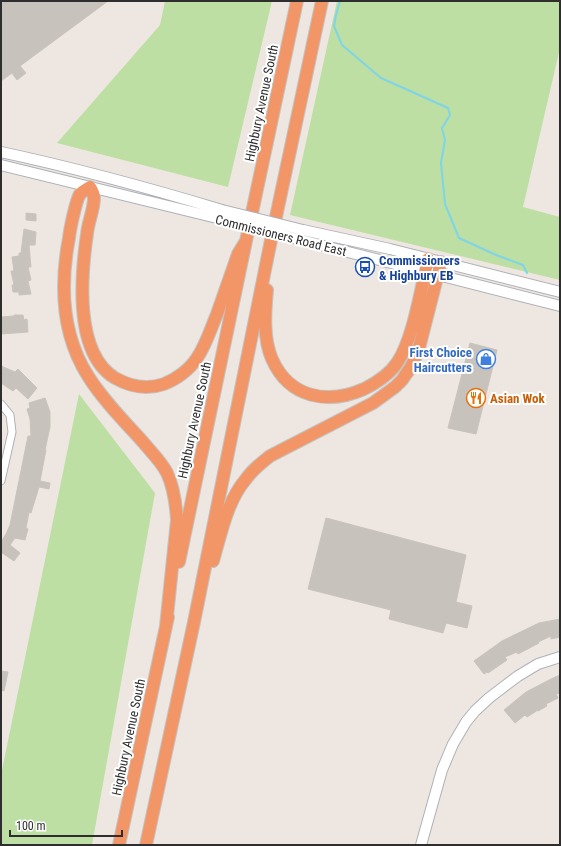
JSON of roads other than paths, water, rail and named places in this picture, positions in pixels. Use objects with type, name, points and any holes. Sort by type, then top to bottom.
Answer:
[{"type":"highway","name":"Highbury Avenue South","points":[[119,845],[297,1]]},
{"type":"highway","points":[[146,845],[194,622],[270,245],[322,1]]},
{"type":"highway","points":[[166,626],[176,520],[176,507],[172,485],[157,458],[104,398],[88,376],[76,353],[67,322],[63,296],[66,252],[70,230],[80,195],[90,187],[94,198],[87,232],[83,275],[84,312],[90,347],[97,361],[105,371],[120,381],[132,386],[155,387],[172,381],[198,358],[208,338],[238,254],[246,241]]},
{"type":"highway","points":[[270,245],[266,324],[268,346],[272,359],[281,375],[288,382],[305,393],[316,397],[340,397],[350,394],[386,376],[396,365],[408,342],[428,259]]},
{"type":"highway","points":[[194,622],[229,511],[245,480],[256,466],[270,456],[373,403],[395,387],[411,367],[418,352],[441,262]]},
{"type":"main road","name":"Commissioners Road East","points":[[1,152],[93,174],[222,214],[302,235],[425,272],[560,306]]},
{"type":"main road","name":"Commissioners Road East","points":[[1,165],[90,187],[222,214]]},
{"type":"main road","points":[[90,187],[93,174]]},
{"type":"main road","name":"Commissioners Road East","points":[[302,235],[390,249],[560,292]]},
{"type":"main road","points":[[421,845],[442,770],[453,744],[466,722],[489,698],[518,676],[538,664],[560,657]]},
{"type":"street","points":[[1,404],[10,415],[12,432],[1,481]]},
{"type":"waterway","points":[[340,1],[334,26],[342,45],[381,78],[448,108],[450,115],[442,128],[445,140],[441,163],[445,204],[459,238],[496,255],[523,265],[527,273]]},
{"type":"place","name":"Commissioners & Highbury EB","points":[[365,267]]},
{"type":"place","name":"First Choice Haircutters","points":[[486,359]]},
{"type":"place","name":"Asian Wok","points":[[476,398]]}]
